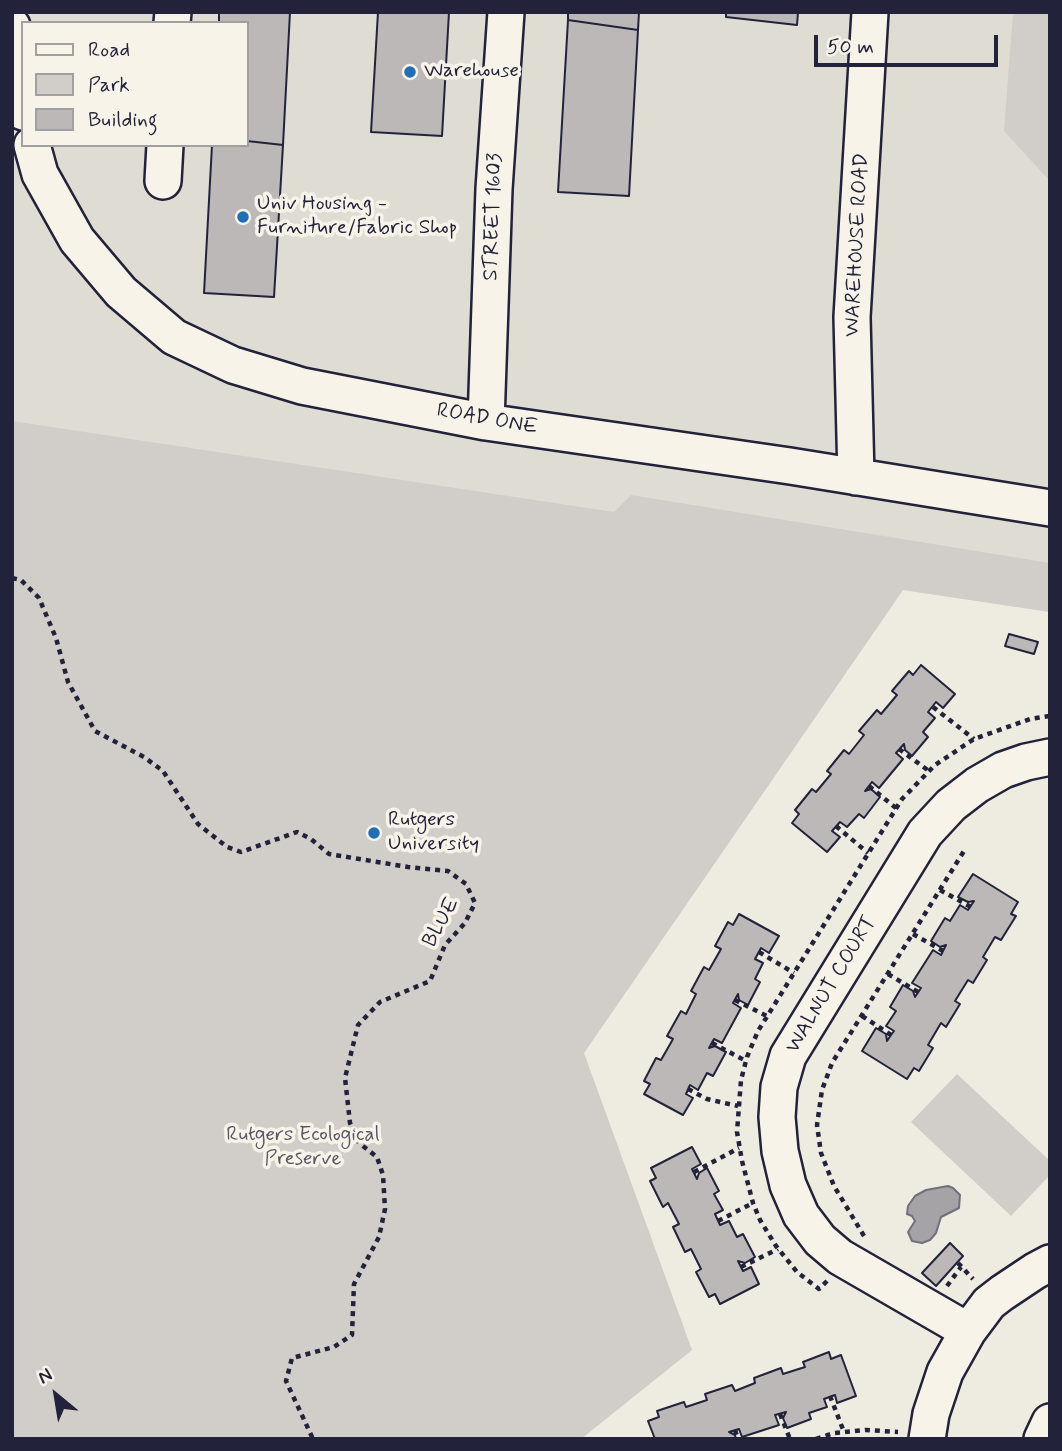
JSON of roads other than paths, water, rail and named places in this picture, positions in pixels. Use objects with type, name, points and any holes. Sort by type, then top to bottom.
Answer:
[{"type":"street","name":"STREET 1603","points":[[486,422],[494,189],[506,12]]},
{"type":"street","name":"WAREHOUSE ROAD","points":[[856,477],[852,317],[870,12]]},
{"type":"street","points":[[12,26],[21,105]]},
{"type":"street","name":"ROAD ONE","points":[[33,147],[40,174],[77,240],[121,292],[174,337],[233,365],[302,386],[486,422],[1050,508]]},
{"type":"street","points":[[163,181],[165,147]]},
{"type":"street","name":"WALNUT COURT","points":[[968,1331],[847,1261],[820,1240],[801,1216],[788,1185],[780,1151],[777,1117],[779,1087],[788,1056],[925,834],[951,805],[977,785],[1026,762],[1050,757]]},
{"type":"street","points":[[915,1436],[931,1414],[945,1372],[968,1331],[989,1303],[1035,1270],[1050,1263]]},
{"type":"street","points":[[1042,1439],[1050,1422]]},
{"type":"place","name":"Warehouse","points":[[410,72]]},
{"type":"place","name":"Univ Housing - Furniture/Fabric Shop","points":[[243,217]]},
{"type":"place","name":"Rutgers University","points":[[374,833]]},
{"type":"park label","name":"Rutgers Ecological Preserve","points":[[303,1148]]}]
